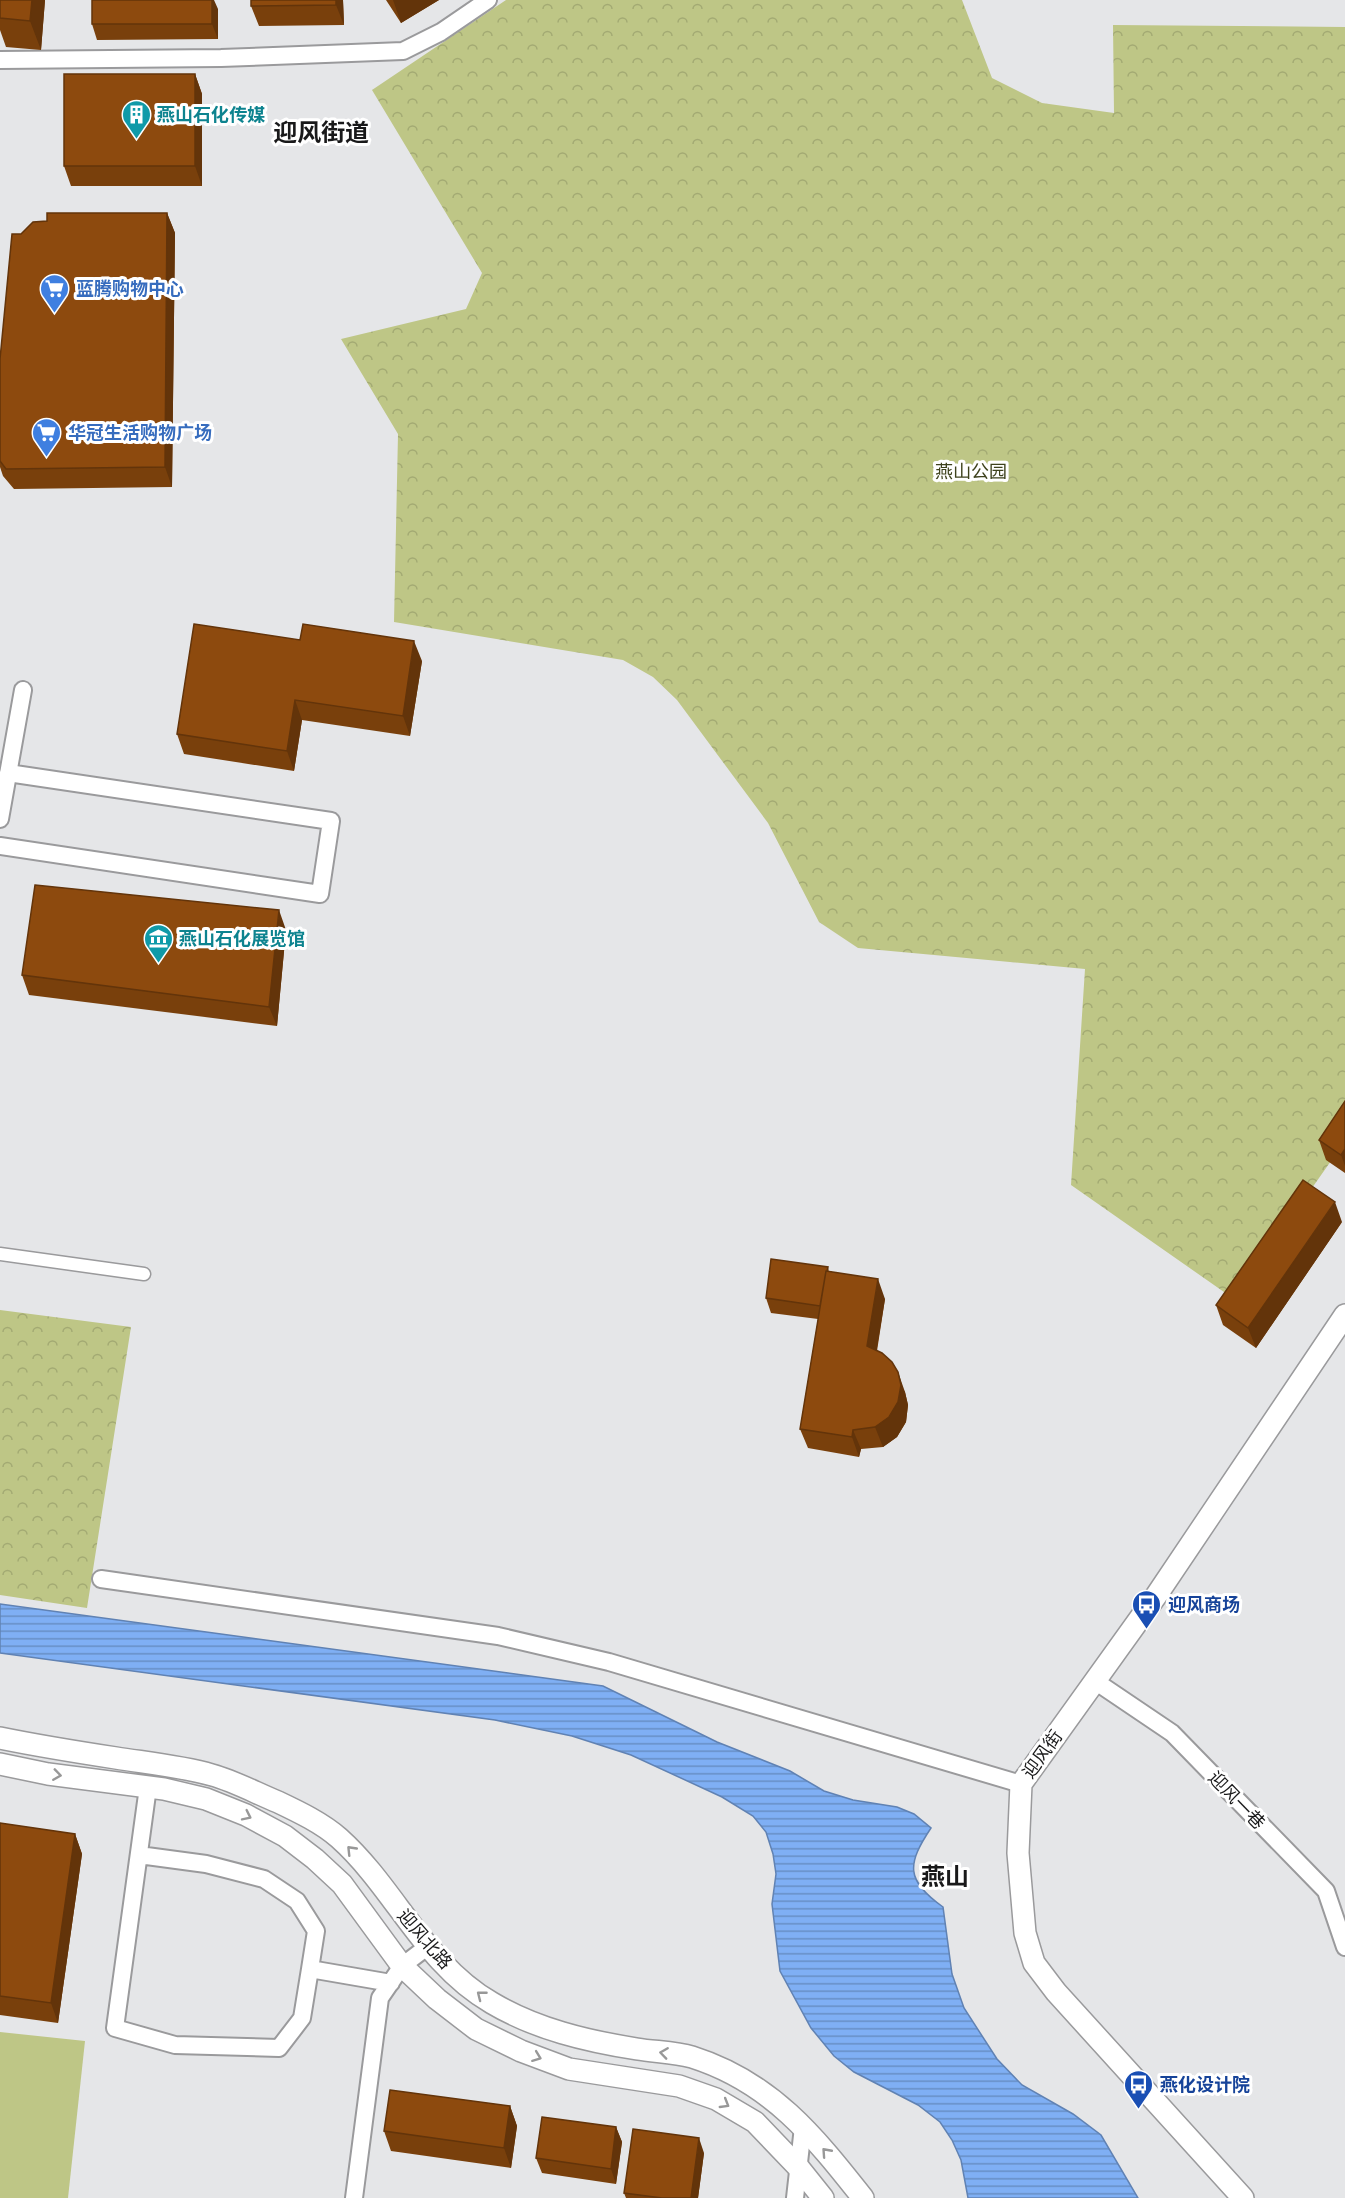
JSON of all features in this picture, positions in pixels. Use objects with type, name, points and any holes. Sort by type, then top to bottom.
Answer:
[{"type":"street","points":[[0,60],[221,58],[403,51],[441,32],[488,0]]},
{"type":"street","points":[[0,819],[23,690]]},
{"type":"street","points":[[0,846],[320,894],[331,821],[8,773]]},
{"type":"street","points":[[0,1254],[144,1274]]},
{"type":"street","name":"迎风街","points":[[1243,2198],[1056,1992],[1034,1963],[1025,1933],[1018,1853],[1021,1784],[1156,1596],[1345,1315]]},
{"type":"street","points":[[101,1579],[498,1636],[609,1662],[1021,1784]]},
{"type":"street","name":"迎风一巷","points":[[1095,1681],[1173,1733],[1326,1892],[1345,1947]]},
{"type":"street","name":"迎风北路","points":[[0,1738],[168,1765],[213,1775],[301,1813],[338,1838],[365,1865],[427,1947],[458,1977],[490,2002],[532,2023],[588,2041],[690,2057],[733,2074],[780,2104],[803,2127],[863,2198]]},
{"type":"street","name":"迎风北路","points":[[0,1764],[48,1774],[148,1787],[206,1799],[246,1815],[285,1836],[342,1884],[396,1975],[437,1999],[476,2029],[521,2051],[569,2069],[680,2086],[716,2098],[755,2122],[799,2168],[823,2198]]},
{"type":"street","points":[[139,1855],[206,1864],[264,1879],[297,1901],[316,1930],[302,2019],[279,2048],[175,2045],[116,2028],[148,1787]]},
{"type":"street","points":[[354,2198],[381,1998],[396,1975],[427,1947]]},
{"type":"street","points":[[310,1969],[396,1975]]},
{"type":"street","points":[[795,2198],[803,2127]]},
{"type":"green space","name":"燕山公园","points":[[506,0],[962,0],[992,78],[1042,103],[1114,113],[1113,25],[1345,27],[1345,1141],[1234,1299],[1071,1185],[1085,969],[858,948],[819,922],[768,823],[677,700],[653,677],[623,660],[394,622],[398,434],[341,339],[466,309],[482,273],[372,90]]},
{"type":"green space","points":[[0,1310],[131,1327],[87,1608],[0,1595]]},
{"type":"green space","points":[[0,2032],[85,2041],[68,2198],[0,2198]]},
{"type":"water","points":[[0,1604],[603,1686],[717,1742],[790,1771],[824,1791],[853,1800],[897,1807],[914,1814],[931,1828],[914,1862],[916,1880],[943,1907],[952,1974],[964,2008],[997,2059],[1022,2085],[1073,2114],[1101,2135],[1138,2198],[968,2198],[961,2160],[940,2122],[918,2105],[854,2072],[834,2056],[811,2028],[780,1971],[772,1904],[776,1874],[766,1832],[753,1816],[722,1797],[631,1755],[572,1736],[495,1720],[0,1653]]},
{"type":"building","points":[[0,0],[32,0],[30,21],[0,18]]},
{"type":"building","points":[[92,0],[212,0],[212,24],[92,24]]},
{"type":"building","points":[[251,0],[336,0],[336,5],[251,6]]},
{"type":"building","name":"燕山石化传媒","points":[[64,74],[195,74],[195,166],[64,166]]},
{"type":"building","points":[[47,213],[167,213],[165,467],[6,469],[0,461],[0,359],[12,234],[21,234],[33,222],[47,221]]},
{"type":"building","points":[[194,624],[300,640],[303,624],[414,641],[403,716],[295,700],[287,751],[177,734]]},
{"type":"building","name":"燕山石化展览馆","points":[[35,885],[279,910],[269,1007],[22,975]]},
{"type":"building","points":[[1345,1101],[1345,1149],[1341,1155],[1319,1140]]},
{"type":"building","points":[[1303,1180],[1335,1202],[1248,1328],[1216,1305]]},
{"type":"building","points":[[771,1259],[828,1267],[820,1306],[766,1298]]},
{"type":"building","points":[[826,1271],[878,1279],[867,1346],[882,1353],[892,1362],[898,1372],[901,1385],[898,1402],[889,1417],[875,1427],[853,1430],[852,1437],[800,1429]]},
{"type":"building","points":[[0,1823],[75,1834],[51,2003],[0,1996]]},
{"type":"building","points":[[390,2090],[510,2106],[504,2148],[384,2131]]},
{"type":"building","points":[[542,2117],[616,2127],[611,2169],[536,2158]]},
{"type":"building","points":[[633,2129],[699,2138],[691,2198],[662,2198],[624,2193]]},
{"type":"place","name":"燕山石化传媒","points":[[136,140]]},
{"type":"place","name":"蓝腾购物中心","points":[[55,314]]},
{"type":"place","name":"华冠生活购物广场","points":[[47,458]]},
{"type":"place","name":"燕山石化展览馆","points":[[158,964]]},
{"type":"place","name":"迎风商场","points":[[1147,1630]]},
{"type":"place","name":"燕化设计院","points":[[1139,2110]]},
{"type":"district","name":"迎风街道","points":[[321,132]]},
{"type":"district","name":"燕山","points":[[945,1876]]}]
